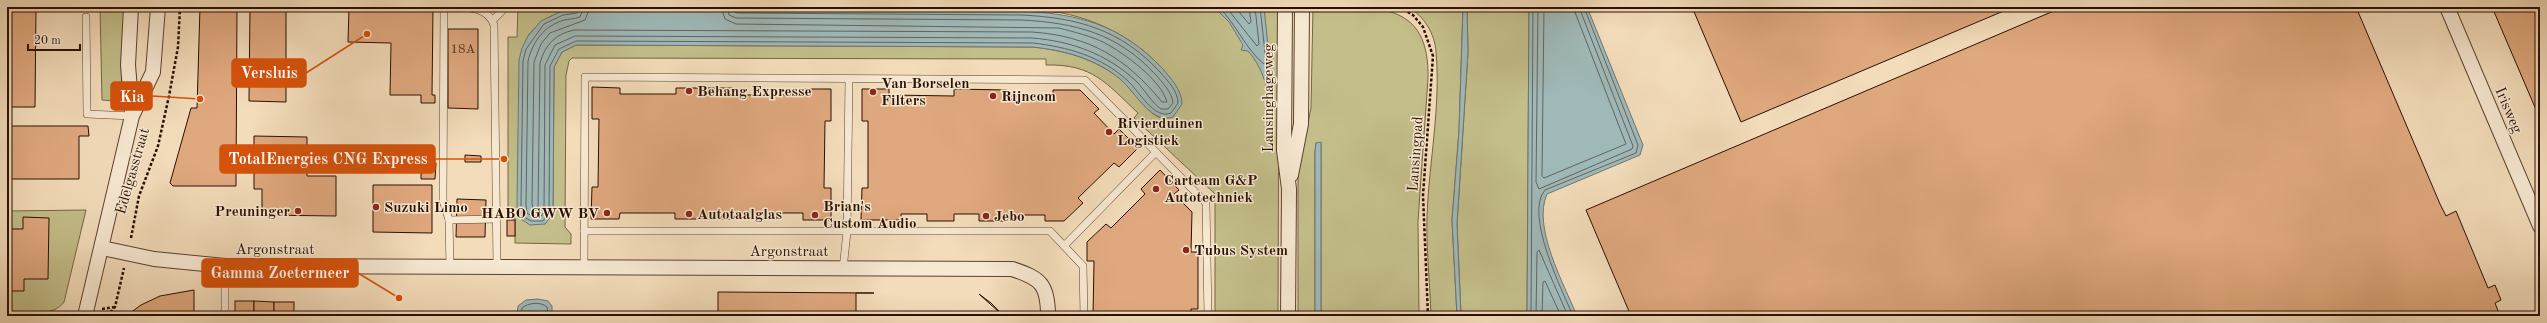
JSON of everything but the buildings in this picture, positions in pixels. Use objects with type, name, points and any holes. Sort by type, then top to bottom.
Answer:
[{"type":"street","name":"Edelgasstraat","points":[[131,7],[128,65],[132,116]]},
{"type":"street","name":"Edelgasstraat","points":[[85,316],[132,116],[153,72],[158,7]]},
{"type":"street","name":"Lansinghageweg","points":[[1285,7],[1284,150],[1288,189],[1288,316]]},
{"type":"street","name":"Lansinghageweg","points":[[1288,189],[1301,124],[1302,7]]},
{"type":"street","name":"Irisweg","points":[[2447,7],[2540,226]]},
{"type":"street","name":"Argonstraat","points":[[102,248],[154,259],[225,266],[497,266],[1012,270],[1031,275],[1043,284],[1048,299],[1048,316]]},
{"type":"lane","points":[[450,267],[449,220],[443,200],[444,7],[479,9],[493,20]]},
{"type":"lane","points":[[497,266],[493,20],[506,7]]},
{"type":"lane","points":[[86,17],[87,114],[132,116]]},
{"type":"lane","points":[[579,267],[584,231],[585,77],[1086,80],[1206,203],[1208,316]]},
{"type":"lane","points":[[843,269],[847,232],[849,79]]},
{"type":"lane","points":[[1064,246],[1156,152]]},
{"type":"lane","points":[[449,220],[496,219]]},
{"type":"lane","points":[[584,231],[1050,231],[1083,266],[1084,316]]},
{"type":"lane","points":[[225,266],[225,316]]},
{"type":"path","name":"Edelgasstraat","points":[[107,316],[115,307],[128,253],[139,196],[158,146],[178,47],[180,7]]},
{"type":"path","name":"Lansingpad","points":[[1399,7],[1413,15],[1423,27],[1433,56],[1423,195],[1428,316]]},
{"type":"shaded area","points":[[100,7],[122,7],[124,16],[121,95],[115,101],[102,100]]},
{"type":"shaded area","points":[[518,7],[1279,7],[1278,316],[1215,316],[1215,194],[1134,118],[1138,113],[1107,84],[1098,77],[1076,68],[1046,65],[1046,59],[572,58],[569,61],[566,75],[565,227],[571,234],[571,244],[515,243],[515,218],[510,218],[508,211],[508,37],[517,37]],"holes":[[[580,8],[1057,12],[1079,17],[1113,31],[1144,51],[1169,77],[1179,92],[1166,119],[1153,114],[1124,82],[1108,70],[1077,56],[1044,48],[576,45],[562,52],[554,67],[553,214],[528,36],[539,24],[551,16]]]},
{"type":"shaded area","points":[[1313,7],[1358,7],[1378,9],[1395,13],[1409,22],[1420,34],[1426,53],[1428,79],[1418,221],[1419,316],[1321,316],[1321,143],[1316,143],[1315,316],[1298,316],[1298,172],[1311,108]]},
{"type":"shaded area","points":[[1408,7],[1463,7],[1459,131],[1452,220],[1457,316],[1431,316],[1427,216],[1436,113],[1436,52],[1428,26],[1419,15]]},
{"type":"shaded area","points":[[1467,7],[1529,7],[1527,316],[1461,316],[1457,224],[1468,52]]},
{"type":"shaded area","points":[[86,210],[64,302],[59,307],[46,312],[7,311],[7,211]]},
{"type":"water","points":[[1214,7],[1264,7],[1272,85],[1266,85],[1261,71],[1254,59],[1248,51],[1241,50],[1243,45],[1229,22]]},
{"type":"water","points":[[1463,7],[1467,7],[1468,52],[1457,224],[1461,316],[1457,316],[1452,220],[1459,131]]},
{"type":"water","points":[[1529,7],[1587,7],[1643,145],[1640,155],[1547,194],[1543,207],[1546,239],[1577,316],[1527,316]]},
{"type":"water","points":[[580,8],[1022,11],[1063,15],[1098,25],[1115,32],[1131,42],[1163,69],[1176,85],[1182,99],[1182,104],[1173,117],[1165,118],[1158,116],[1144,106],[1126,84],[1100,66],[1078,56],[1055,50],[1032,47],[576,45],[562,52],[554,67],[553,214],[545,224],[530,225],[518,217],[517,205],[519,60],[522,48],[528,36],[541,21],[562,11]]},
{"type":"water","points":[[1321,142],[1321,316],[1315,316],[1315,152],[1316,143]]},
{"type":"water","points":[[538,299],[548,301],[552,306],[552,316],[517,316],[518,306],[526,300]]},
{"type":"place","name":"Versluis","points":[[367,34]]},
{"type":"place","name":"Behang Expresse","points":[[689,91]]},
{"type":"place","name":"Van Borselen Filters","points":[[873,92]]},
{"type":"place","name":"Rijncom","points":[[993,96]]},
{"type":"place","name":"Kia","points":[[200,99]]},
{"type":"place","name":"Rivierduinen Logistiek","points":[[1109,132]]},
{"type":"place","name":"TotalEnergies CNG Express","points":[[504,159]]},
{"type":"place","name":"Carteam G&P Autotechniek","points":[[1156,189]]},
{"type":"place","name":"Suzuki Limo","points":[[376,207]]},
{"type":"place","name":"Preuninger","points":[[298,211]]},
{"type":"place","name":"HABO GWW BV","points":[[607,213]]},
{"type":"place","name":"Autotaalglas","points":[[689,214]]},
{"type":"place","name":"Brian's Custom Audio","points":[[815,215]]},
{"type":"place","name":"Jebo","points":[[986,216]]},
{"type":"place","name":"Tubus System","points":[[1186,250]]},
{"type":"place","name":"Gamma Zoetermeer","points":[[399,298]]}]
